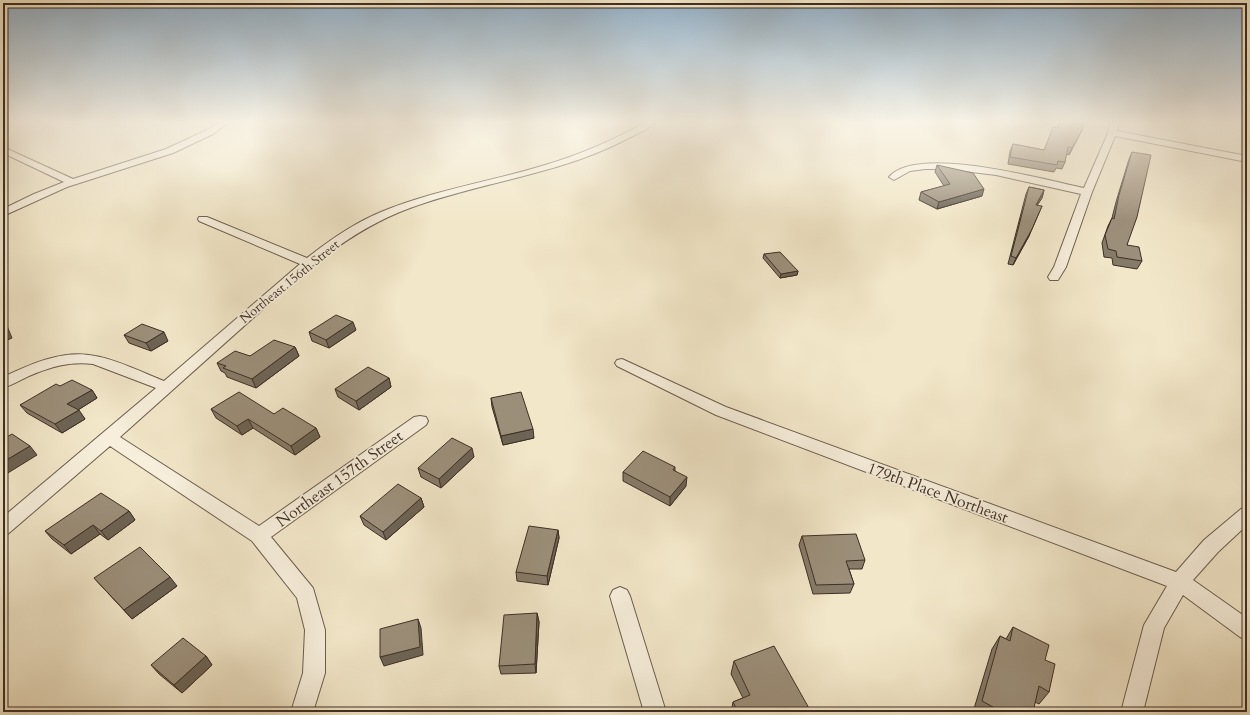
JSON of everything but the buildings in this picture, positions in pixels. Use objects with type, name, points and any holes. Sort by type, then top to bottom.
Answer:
[{"type":"street","points":[[12,154],[72,182]]},
{"type":"street","points":[[3,213],[33,198],[72,182],[157,154]]},
{"type":"street","name":"Northeast 156th Street","points":[[3,528],[110,438],[308,263],[341,238],[365,224],[401,208],[568,160],[582,154]]},
{"type":"street","points":[[1054,277],[1060,267],[1087,192],[1103,154]]},
{"type":"street","points":[[1223,154],[1247,159]]},
{"type":"street","points":[[894,177],[908,169],[925,167],[961,167],[1087,192]]},
{"type":"street","points":[[203,219],[308,263]]},
{"type":"street","points":[[3,383],[62,359],[82,357],[94,360],[166,388]]},
{"type":"street","name":"179th Place Northeast","points":[[622,363],[721,411],[1180,582],[1247,630]]},
{"type":"street","name":"Northeast 157th Street","points":[[259,536],[420,421]]},
{"type":"street","points":[[110,438],[259,536],[306,594],[314,630],[314,673],[302,712]]},
{"type":"street","points":[[1132,712],[1154,625],[1180,582],[1210,546],[1247,514]]},
{"type":"street","points":[[620,596],[655,712]]}]
